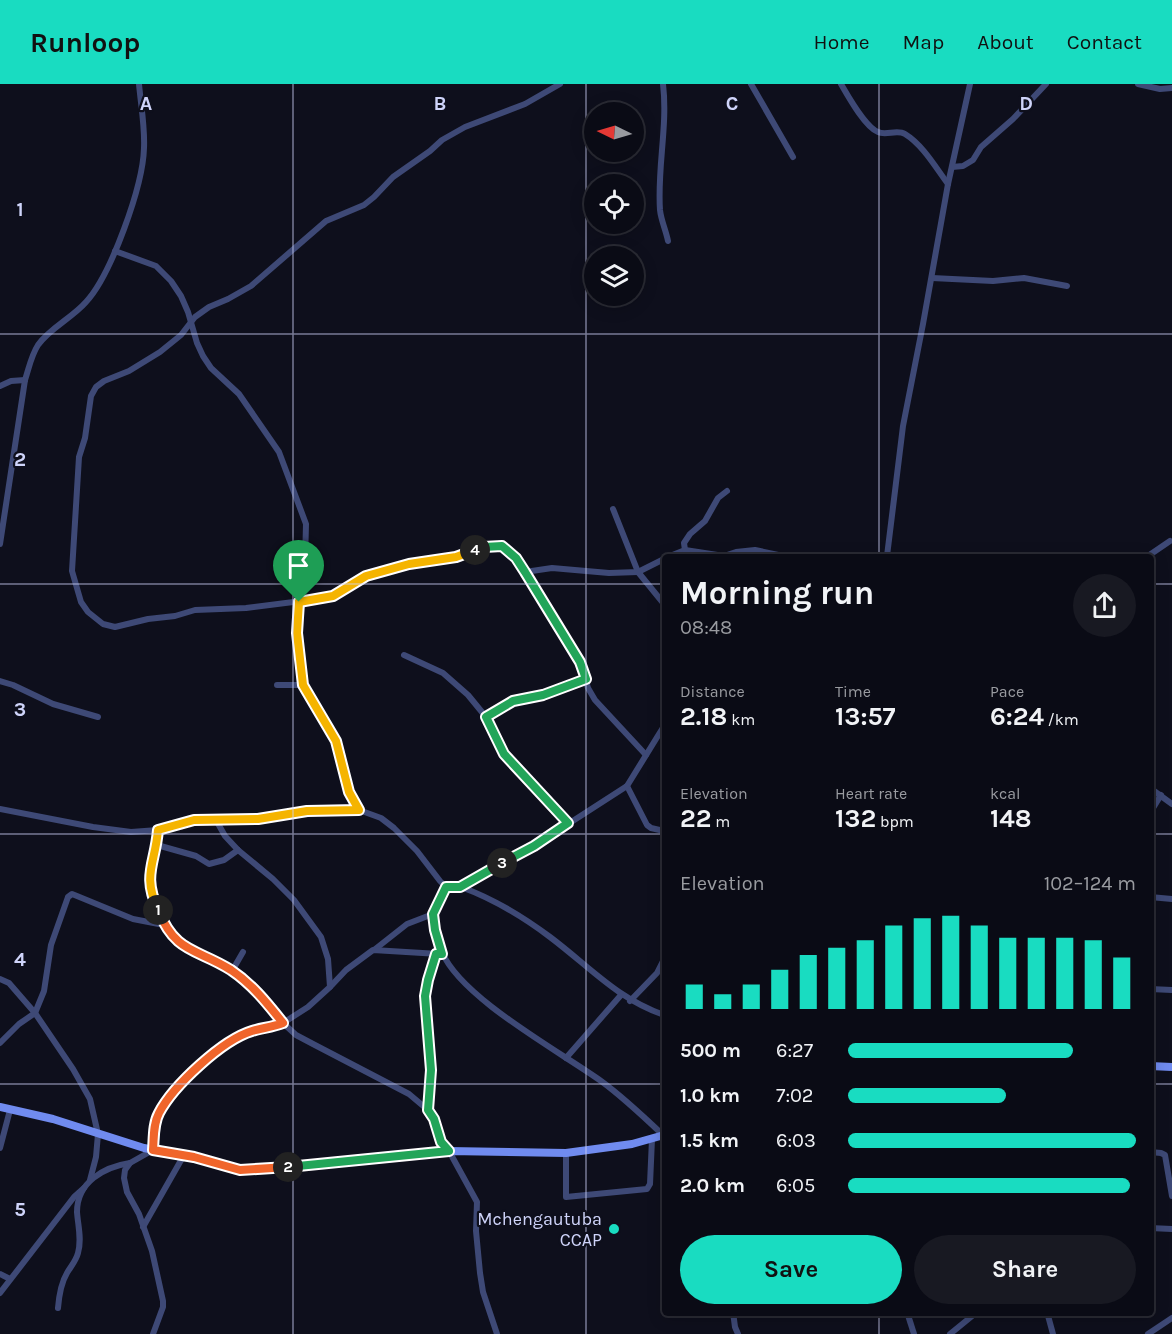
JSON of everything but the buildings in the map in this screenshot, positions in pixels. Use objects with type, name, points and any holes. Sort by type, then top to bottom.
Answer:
[{"type":"street","points":[[0,544],[25,380],[36,348],[42,339],[67,320],[94,292],[115,251],[134,196],[143,162],[143,114],[139,84]]},
{"type":"street","points":[[560,84],[525,104],[474,123],[442,140],[430,152],[393,177],[374,197],[359,207],[326,220],[251,286],[209,307],[195,317],[182,334],[160,352],[96,387],[79,457],[72,572],[81,602],[97,620],[109,627],[115,627],[195,610],[246,608],[333,596],[366,576],[409,564],[456,557],[484,547],[504,548],[525,572],[580,662],[592,696],[598,705],[646,755]]},
{"type":"street","points":[[663,84],[665,115],[660,212],[668,241]]},
{"type":"street","points":[[751,84],[792,157]]},
{"type":"street","points":[[841,84],[855,108],[875,131],[880,134],[902,132],[912,139],[948,184]]},
{"type":"street","points":[[887,554],[903,426],[948,184],[970,84]]},
{"type":"street","points":[[952,167],[963,166],[973,160],[985,143],[1013,119],[1046,84]]},
{"type":"street","points":[[1138,84],[1160,89],[1172,88]]},
{"type":"street","points":[[115,251],[150,263],[161,270],[182,296],[203,356],[211,368],[239,394],[275,445],[306,524],[305,562],[297,633],[303,685],[336,741],[349,792],[359,810]]},
{"type":"street","points":[[932,278],[993,281],[1024,278],[1067,286]]},
{"type":"street","points":[[0,386],[11,381],[25,380]]},
{"type":"street","points":[[689,554],[685,550],[684,543],[690,534],[705,521],[718,498],[727,491]]},
{"type":"street","points":[[613,509],[638,572],[662,602]]},
{"type":"street","points":[[1151,554],[1170,541]]},
{"type":"street","points":[[675,554],[685,550],[711,554]]},
{"type":"street","points":[[730,554],[755,550],[774,554]]},
{"type":"street","points":[[525,572],[552,568],[609,573],[638,572],[662,560]]},
{"type":"street","points":[[404,655],[424,663],[451,679],[486,717],[504,754],[568,823]]},
{"type":"street","points":[[486,717],[513,701],[543,695],[586,679]]},
{"type":"street","points":[[0,681],[53,704],[98,717]]},
{"type":"street","points":[[277,685],[303,685]]},
{"type":"street","points":[[460,887],[534,846],[627,786],[635,777],[662,729]]},
{"type":"street","points":[[627,786],[647,825],[662,830]]},
{"type":"street","points":[[1154,791],[1172,804]]},
{"type":"street","points":[[1154,806],[1161,795]]},
{"type":"street","points":[[0,809],[109,830],[131,832],[158,830],[189,821],[258,819],[307,811],[359,810],[381,818],[394,828],[446,887],[460,887],[492,900],[517,914],[550,937],[621,995],[662,1015]]},
{"type":"street","points":[[216,820],[225,836],[238,850],[284,889],[321,937],[328,959],[330,987]]},
{"type":"street","points":[[158,830],[149,886],[164,925],[173,937],[183,945],[232,971],[257,990],[283,1023],[296,1035],[409,1094],[428,1110],[434,1119],[441,1142],[449,1151],[477,1202],[476,1231],[480,1273],[483,1292],[497,1334]]},
{"type":"street","points":[[157,845],[196,856],[208,864],[224,860],[238,850]]},
{"type":"street","points":[[428,1110],[431,1070],[425,996],[428,980],[439,954],[433,914],[446,887]]},
{"type":"street","points":[[0,1042],[35,1013],[44,991],[49,953],[57,923],[64,905],[72,894],[133,920],[164,925]]},
{"type":"street","points":[[1154,897],[1172,899]]},
{"type":"street","points":[[153,1150],[155,1123],[159,1114],[207,1058],[247,1033],[283,1023],[308,1007],[342,974],[406,924],[433,914]]},
{"type":"street","points":[[373,950],[439,954],[465,983],[504,1016],[609,1087],[662,1133]]},
{"type":"street","points":[[232,971],[243,952]]},
{"type":"street","points":[[630,1000],[657,973],[662,963]]},
{"type":"street","points":[[0,979],[9,983],[35,1013],[73,1069],[90,1099],[98,1134],[96,1157],[90,1180]]},
{"type":"street","points":[[1154,989],[1172,990]]},
{"type":"street","points":[[566,1058],[621,995]]},
{"type":"street","points":[[1154,1066],[1172,1067]]},
{"type":"street","points":[[0,1107],[53,1119],[153,1150],[184,1155],[248,1171],[449,1151],[566,1153],[662,1136]]},
{"type":"street","points":[[0,1148],[10,1110]]},
{"type":"street","points":[[566,1153],[566,1197],[647,1188],[650,1184],[652,1139]]},
{"type":"street","points":[[0,1293],[74,1197],[90,1180],[108,1168],[130,1163],[153,1150]]},
{"type":"street","points":[[1154,1152],[1165,1155],[1172,1196]]},
{"type":"street","points":[[143,1227],[184,1155]]},
{"type":"street","points":[[130,1163],[125,1170],[124,1186],[152,1251],[163,1301],[153,1334]]},
{"type":"street","points":[[58,1308],[62,1284],[77,1259],[80,1245],[78,1205],[85,1187]]},
{"type":"street","points":[[1154,1228],[1172,1229]]},
{"type":"street","points":[[0,1274],[10,1279]]},
{"type":"street","points":[[734,1316],[738,1334]]},
{"type":"street","points":[[908,1316],[914,1334]]},
{"type":"street","points":[[950,1334],[972,1316]]},
{"type":"street","points":[[1048,1316],[1053,1334]]},
{"type":"street","points":[[1150,1333],[1172,1318]]},
{"type":"place","name":"Mchengautuba CCAP","points":[[614,1229]]},
{"type":"route","points":[[502,546],[516,558],[525,572],[580,662],[586,679],[543,695],[513,701],[486,717],[508,760],[568,823],[534,846],[469,883],[460,887],[446,887],[433,914],[442,954],[436,954],[425,996],[431,1056],[428,1110],[434,1119],[441,1142],[449,1151],[248,1171],[233,1169],[194,1157],[153,1150],[155,1123],[159,1114],[178,1088],[207,1058],[247,1033],[283,1023],[257,990],[232,971],[196,953],[173,937],[164,925],[152,897],[149,875],[157,845],[158,830],[174,825],[201,820],[258,819],[307,811],[359,810],[349,792],[336,741],[303,685],[297,633],[299,602],[333,596],[359,578],[409,564],[456,557],[484,547],[502,546]]}]
